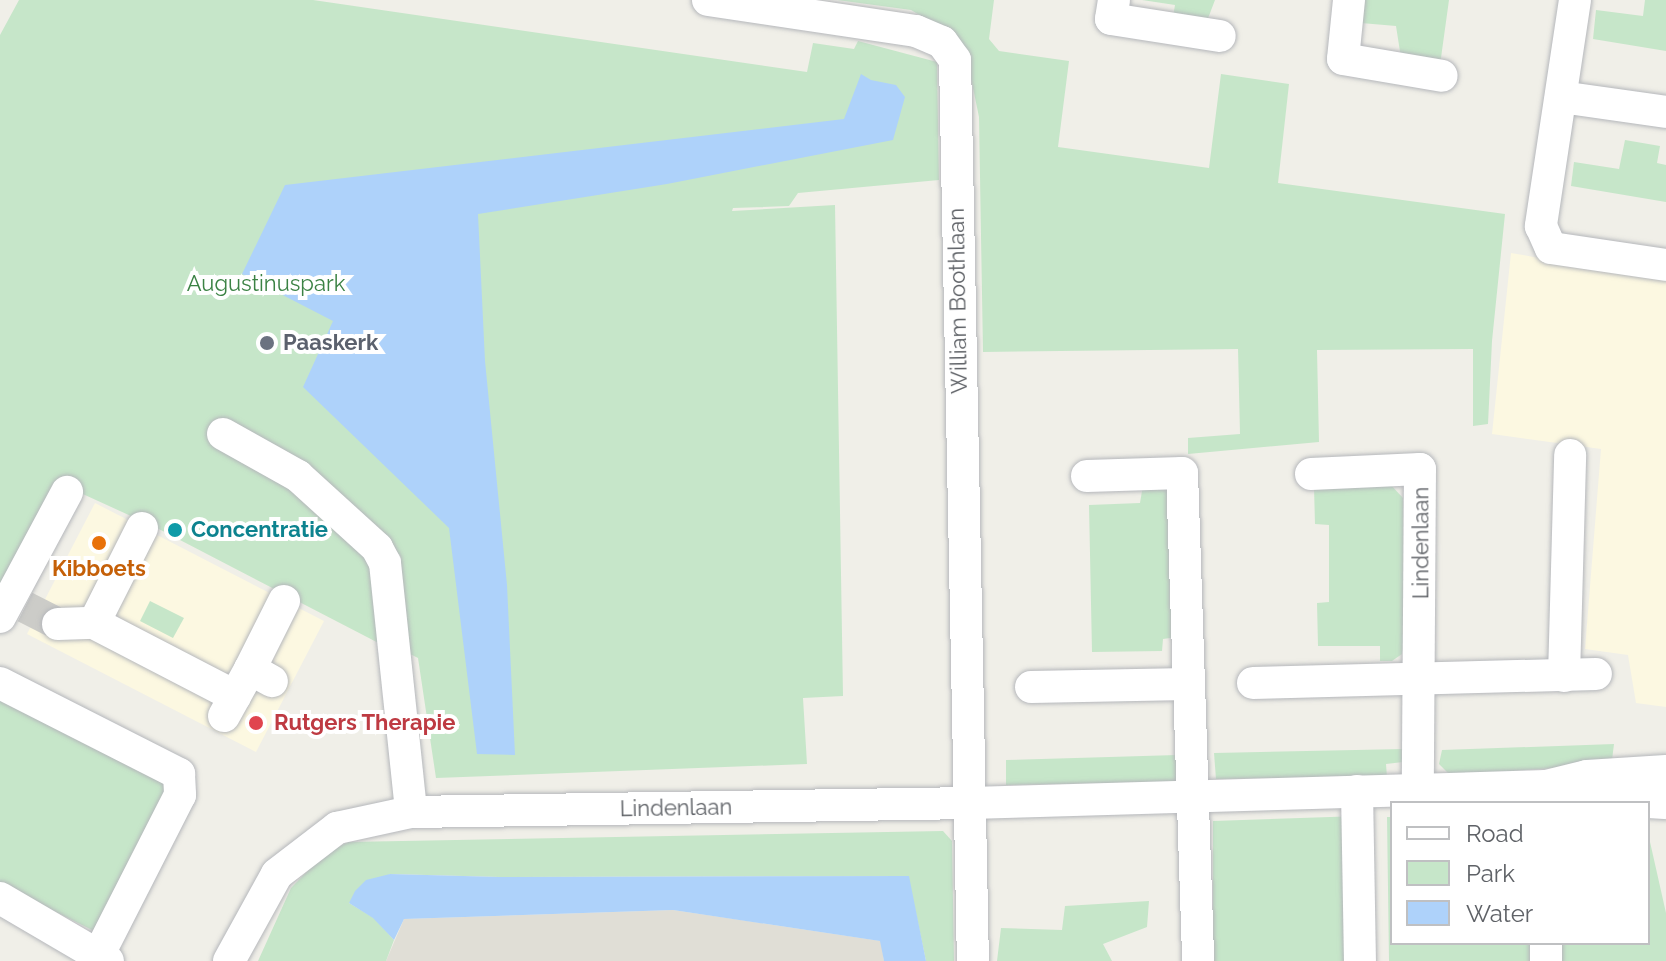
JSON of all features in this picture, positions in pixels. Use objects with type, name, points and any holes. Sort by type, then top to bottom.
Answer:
[{"type":"street","name":"William Boothlaan","points":[[708,0],[916,31],[942,42],[955,60],[958,352],[973,961]]},
{"type":"street","points":[[1114,0],[1111,19],[1220,36]]},
{"type":"street","points":[[1349,0],[1343,59],[1442,76]]},
{"type":"street","points":[[1575,0],[1541,226],[1551,248],[1666,265]]},
{"type":"street","points":[[1561,97],[1666,112]]},
{"type":"street","points":[[223,434],[298,476],[377,548],[385,563],[411,812]]},
{"type":"street","points":[[1253,683],[1580,675],[1570,455]]},
{"type":"street","name":"Lindenlaan","points":[[1311,474],[1420,469],[1418,790]]},
{"type":"street","points":[[1087,476],[1182,473],[1198,961]]},
{"type":"street","points":[[12,607],[67,492]]},
{"type":"street","points":[[94,623],[142,528]]},
{"type":"street","points":[[58,624],[94,623],[245,691],[284,601]]},
{"type":"street","points":[[0,683],[179,774],[180,795],[103,958],[0,898]]},
{"type":"street","points":[[1031,687],[1188,684]]},
{"type":"street","name":"Lindenlaan","points":[[1546,794],[1587,776],[1666,771]]},
{"type":"street","name":"Lindenlaan","points":[[229,961],[277,874],[337,828],[411,812],[971,803],[1418,790],[1546,794],[1632,801]]},
{"type":"street","points":[[1357,791],[1360,961]]},
{"type":"shaded area","points":[[1511,253],[1666,280],[1666,707],[1636,703],[1628,655],[1585,649],[1601,449],[1492,434]]},
{"type":"shaded area","points":[[95,503],[324,621],[256,752],[27,634]]},
{"type":"shaded area","points":[[673,910],[881,941],[884,961],[386,961],[404,919]]},
{"type":"green space","name":"Augustinuspark","points":[[19,0],[313,0],[807,72],[813,43],[854,49],[858,41],[937,62],[939,180],[798,193],[789,206],[733,208],[732,211],[835,205],[843,696],[803,698],[807,764],[436,778],[418,658],[394,646],[392,650],[155,527],[74,490],[0,607],[0,35]]},
{"type":"green space","points":[[837,0],[994,0],[989,39],[999,51],[1069,61],[1058,147],[1209,168],[1221,74],[1289,84],[1278,183],[1505,214],[1492,341],[1488,424],[1473,426],[1473,349],[1317,350],[1319,442],[1188,454],[1188,438],[1240,434],[1238,349],[983,352],[979,117],[967,59],[940,27],[911,10]]},
{"type":"green space","points":[[1142,0],[1215,0],[1207,21],[1173,17],[1175,5]]},
{"type":"green space","points":[[1364,0],[1449,0],[1440,65],[1401,58],[1396,26],[1361,23]]},
{"type":"green space","points":[[1645,0],[1666,0],[1666,51],[1593,39],[1596,10],[1643,16]]},
{"type":"green space","points":[[1625,140],[1660,146],[1657,163],[1666,165],[1666,202],[1571,186],[1574,162],[1619,169]]},
{"type":"green space","points":[[1389,483],[1403,498],[1405,638],[1402,654],[1392,661],[1380,661],[1380,646],[1318,646],[1317,603],[1329,602],[1329,525],[1315,524],[1314,487]]},
{"type":"green space","points":[[1143,485],[1165,488],[1176,500],[1177,637],[1163,639],[1162,651],[1092,652],[1089,505],[1140,503]]},
{"type":"green space","points":[[150,601],[184,618],[173,638],[140,621]]},
{"type":"green space","points":[[0,696],[179,789],[102,935],[0,884]]},
{"type":"green space","points":[[1614,744],[1612,760],[1555,768],[1450,775],[1439,764],[1442,750]]},
{"type":"green space","points":[[1404,749],[1403,762],[1386,764],[1387,777],[1216,779],[1214,753]]},
{"type":"green space","points":[[1177,755],[1177,782],[1006,785],[1006,760]]},
{"type":"green space","points":[[1360,816],[1363,961],[1213,961],[1213,821]]},
{"type":"green space","points":[[1387,817],[1390,817],[1390,945],[1533,945],[1533,961],[1389,961]]},
{"type":"green space","points":[[943,831],[952,841],[954,961],[926,961],[908,876],[500,877],[390,874],[349,903],[374,918],[394,940],[386,961],[258,961],[291,888],[323,855],[348,842]]},
{"type":"green space","points":[[1650,842],[1666,913],[1666,961],[1558,961],[1558,945],[1650,945]]},
{"type":"green space","points":[[1149,901],[1147,927],[1103,944],[1112,961],[997,961],[1001,928],[1062,930],[1065,906]]},
{"type":"water","points":[[861,74],[871,80],[896,85],[905,97],[893,140],[667,184],[478,214],[485,361],[507,585],[515,755],[477,754],[449,528],[303,387],[333,321],[242,274],[285,185],[844,119]]},
{"type":"water","points":[[390,874],[500,877],[909,876],[926,961],[884,961],[880,941],[673,910],[404,919],[394,940],[373,918],[349,903],[366,880]]},
{"type":"tunnel","points":[[25,607],[58,624]]},
{"type":"place","name":"Paaskerk","points":[[267,343]]},
{"type":"place","name":"Concentratie","points":[[175,530]]},
{"type":"place","name":"Kibboets","points":[[99,543]]},
{"type":"place","name":"Rutgers Therapie","points":[[256,723]]}]
